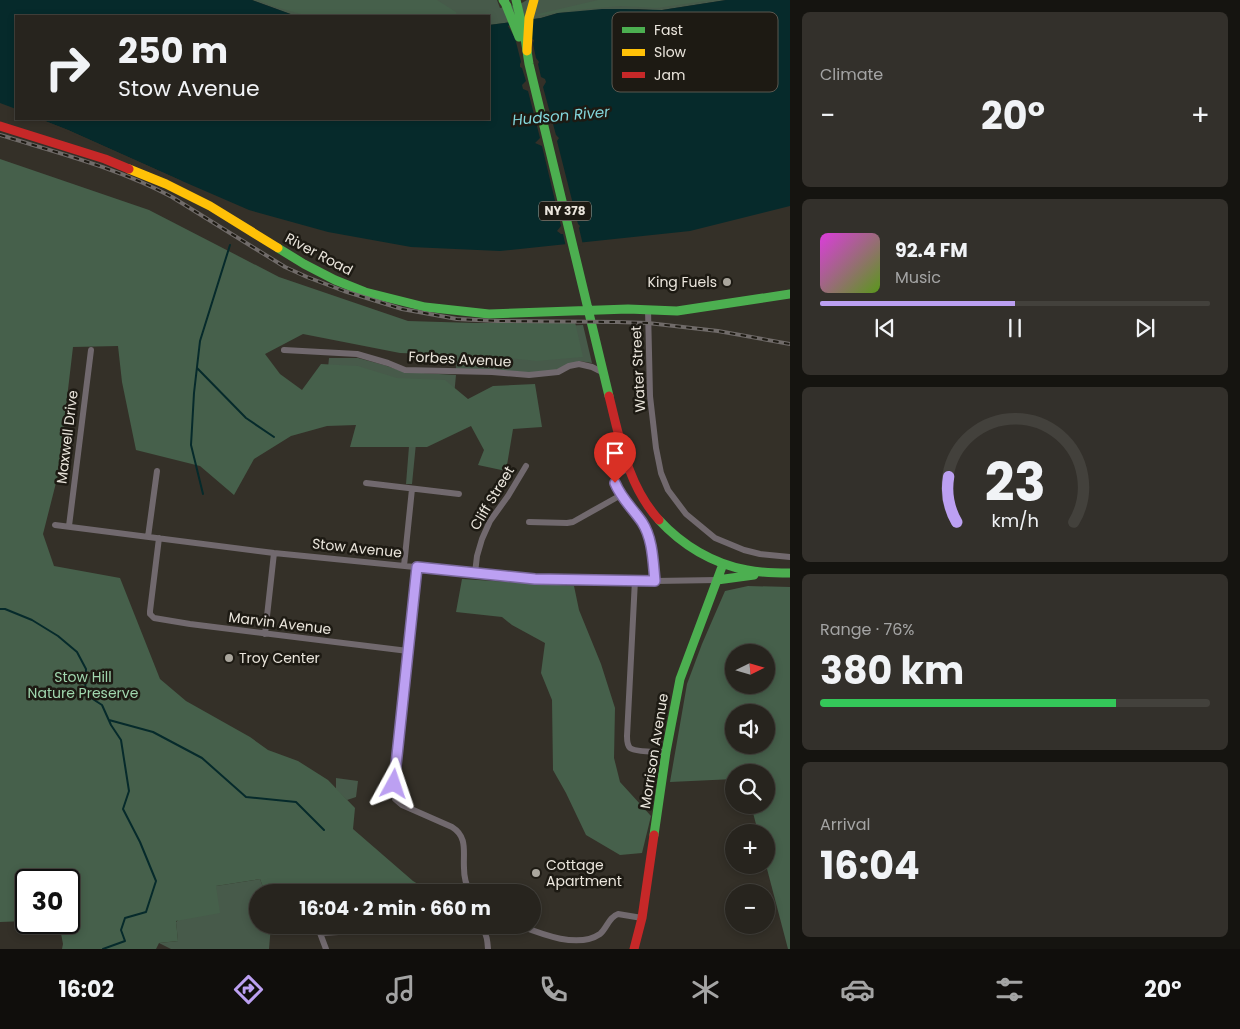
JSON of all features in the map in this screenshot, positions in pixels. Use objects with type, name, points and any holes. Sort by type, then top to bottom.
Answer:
[{"type":"main road","name":"NY 378","points":[[516,0],[529,64],[600,358],[632,481],[651,512],[668,530],[697,552],[723,564],[745,570],[790,574]]},
{"type":"main road","points":[[527,51],[529,18],[534,0]]},
{"type":"main road","name":"NY 378","points":[[505,2],[529,64]]},
{"type":"main road","name":"River Road","points":[[0,126],[105,159],[166,184],[196,198],[304,264],[335,280],[365,292],[424,307],[474,313],[508,314],[628,308],[677,311],[790,294]]},
{"type":"main road","name":"Morrison Avenue","points":[[634,949],[642,918],[666,752],[680,679],[723,564]]},
{"type":"main road","points":[[717,580],[768,573]]},
{"type":"street","name":"Water Street","points":[[648,309],[650,396],[656,448],[661,473],[668,490],[686,514],[715,538],[744,550],[760,554],[790,557]]},
{"type":"street","name":"Maxwell Drive","points":[[69,526],[91,350]]},
{"type":"street","name":"Forbes Avenue","points":[[284,350],[357,354],[405,370],[492,372],[529,375],[558,372],[569,366],[579,364],[592,367],[604,373]]},
{"type":"street","name":"Cliff Street","points":[[475,574],[477,556],[490,522],[526,466]]},
{"type":"street","points":[[628,469],[619,474],[615,479],[615,483],[621,495],[646,530],[651,546],[655,581]]},
{"type":"street","points":[[148,537],[157,471]]},
{"type":"street","points":[[366,483],[459,494]]},
{"type":"street","points":[[404,566],[412,489]]},
{"type":"street","points":[[529,522],[572,522],[621,495]]},
{"type":"street","name":"Stow Avenue","points":[[56,525],[274,553],[535,579],[717,580]]},
{"type":"street","name":"Marvin Avenue","points":[[159,538],[150,614],[156,619],[408,651]]},
{"type":"street","points":[[264,634],[274,553]]},
{"type":"street","points":[[417,567],[393,787],[395,799],[402,805],[458,831],[463,846],[467,884]]},
{"type":"street","points":[[635,580],[628,746],[631,749],[666,752]]},
{"type":"street","points":[[541,933],[565,942],[581,943],[593,940],[599,935],[614,915],[642,918]]},
{"type":"street","points":[[321,934],[326,949]]},
{"type":"street","points":[[485,934],[488,940],[488,949]]},
{"type":"green space","points":[[252,0],[497,0],[500,8],[520,4],[527,0],[726,0],[662,10],[638,9],[558,13],[541,18],[490,25],[490,15],[293,15]]},
{"type":"green space","points":[[258,0],[437,0],[456,12],[457,15],[304,15]]},
{"type":"green space","points":[[598,0],[712,0],[657,8],[620,6],[537,16],[538,14]]},
{"type":"green space","name":"Stow Hill Nature Preserve","points":[[0,159],[149,210],[279,277],[408,321],[474,323],[575,322],[583,357],[537,361],[487,356],[400,353],[303,334],[265,354],[280,374],[302,390],[321,364],[358,366],[397,378],[445,380],[468,399],[493,386],[535,384],[542,427],[513,429],[506,471],[478,465],[484,450],[471,426],[427,447],[350,447],[356,425],[327,426],[291,436],[254,459],[234,495],[200,466],[136,450],[122,382],[118,346],[73,347],[58,475],[43,534],[54,566],[120,578],[160,679],[186,701],[250,737],[268,750],[298,761],[328,780],[355,808],[353,829],[418,884],[262,884],[260,879],[216,886],[220,913],[176,921],[178,941],[159,943],[156,949],[62,949],[61,934],[80,934],[80,869],[15,869],[15,921],[0,922]]},
{"type":"green space","points":[[583,325],[592,363],[579,361],[558,370],[533,373],[456,369],[457,349],[542,327]]},
{"type":"green space","points":[[329,358],[358,358],[405,372],[456,375],[451,427],[418,423],[412,484],[406,484],[411,421],[324,408]]},
{"type":"green space","points":[[462,579],[574,586],[579,610],[601,664],[615,708],[614,758],[620,782],[651,816],[642,853],[620,855],[586,835],[553,770],[552,700],[541,673],[545,643],[512,625],[502,617],[456,612]]},
{"type":"green space","points":[[748,586],[790,587],[790,949],[788,949],[775,899],[775,884],[771,884],[768,874],[775,874],[775,824],[756,824],[753,814],[775,814],[775,764],[725,764],[725,779],[670,782],[687,684],[725,591]]},
{"type":"green space","points":[[336,778],[358,781],[356,797],[347,800],[336,789]]},
{"type":"green space","points":[[260,879],[262,884],[249,884],[249,934],[270,934],[269,949],[171,949],[159,943],[178,941],[176,922],[216,886]]},
{"type":"water","points":[[0,0],[252,0],[293,15],[15,15],[15,109],[0,103]]},
{"type":"water","name":"Hudson River","points":[[726,0],[790,0],[790,206],[690,231],[500,251],[411,247],[328,232],[249,210],[43,120],[490,120],[490,25],[541,18],[558,13],[602,9],[662,10]]},
{"type":"pier","points":[[510,25],[534,40],[536,58],[539,62],[541,77],[546,82],[543,87],[556,135],[559,138],[557,141],[580,226],[583,245],[566,247],[563,234],[557,231],[561,226],[542,146],[535,143],[540,138],[528,91],[523,89],[522,85],[526,81],[520,67],[521,62],[515,38],[508,26]]},
{"type":"pier","points":[[43,120],[68,130],[182,181],[181,184],[67,132],[39,121]]},
{"type":"waterway","points":[[203,494],[191,445],[194,393],[200,341],[230,245]]},
{"type":"waterway","points":[[197,368],[246,418],[274,437]]},
{"type":"waterway","points":[[0,609],[5,609],[32,620],[58,636],[77,652],[86,669],[85,694],[102,705],[111,725],[121,740],[129,791],[123,809],[140,842],[156,881],[146,912],[125,918],[121,930],[125,941],[103,949]]},
{"type":"waterway","points":[[109,720],[153,732],[202,758],[246,797],[296,802],[324,830]]},
{"type":"railway","points":[[0,135],[109,169],[151,187],[172,197],[285,267],[344,291],[402,309],[457,319],[648,323],[718,331],[790,344]]},
{"type":"traffic: fast","points":[[503,0],[507,6]]},
{"type":"traffic: fast","points":[[504,0],[519,37]]},
{"type":"traffic: fast","points":[[516,0],[529,64],[609,396]]},
{"type":"traffic: fast","points":[[278,248],[335,280],[365,292],[425,307],[489,314],[628,309],[677,311],[790,294]]},
{"type":"traffic: fast","points":[[659,520],[688,545],[722,563],[752,571],[790,573]]},
{"type":"traffic: fast","points":[[654,835],[666,752],[680,679],[723,564]]},
{"type":"traffic: fast","points":[[717,580],[754,575]]},
{"type":"traffic: slow","points":[[527,51],[529,18],[534,0]]},
{"type":"traffic: slow","points":[[129,169],[166,184],[210,206],[278,248]]},
{"type":"traffic: jam","points":[[0,126],[105,159],[129,169]]},
{"type":"traffic: jam","points":[[609,396],[621,446],[632,477],[648,507],[659,520]]},
{"type":"traffic: jam","points":[[634,949],[642,918],[654,835]]},
{"type":"place","name":"King Fuels","points":[[727,282]]},
{"type":"place","name":"Troy Center","points":[[229,658]]},
{"type":"place","name":"Cottage Apartment","points":[[536,873]]},
{"type":"route","points":[[394,784],[417,567],[535,579],[655,581],[651,546],[646,530],[621,495],[615,483]]}]
